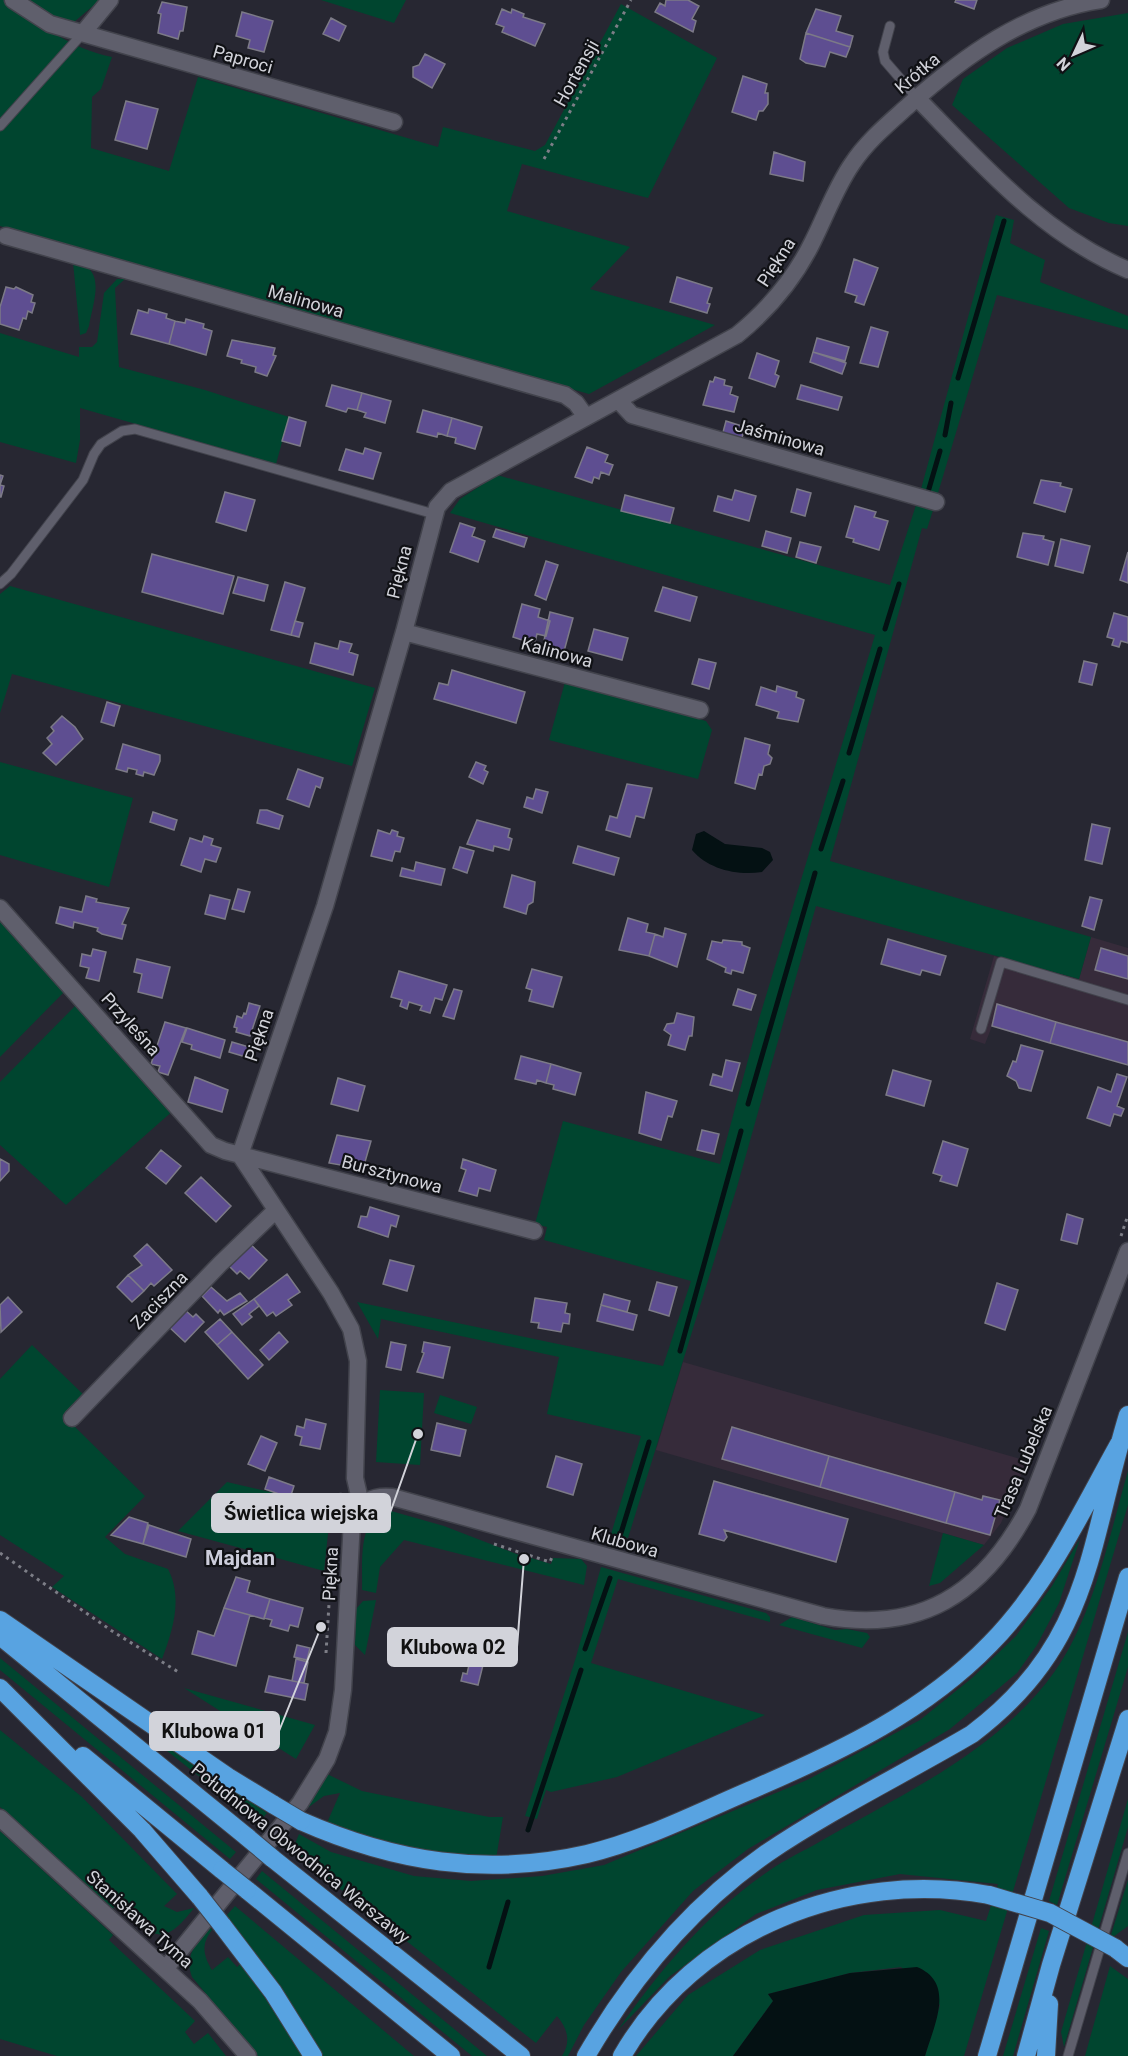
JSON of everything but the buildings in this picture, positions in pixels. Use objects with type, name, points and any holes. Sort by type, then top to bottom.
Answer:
[{"type":"highway","points":[[586,2056],[628,1988],[667,1941],[712,1896],[766,1854],[972,1734],[999,1713],[1028,1684],[1053,1651],[1083,1585],[1098,1537],[1128,1414]]},
{"type":"highway","points":[[0,1620],[228,1777],[301,1821],[345,1839],[387,1852],[438,1863],[484,1866],[537,1863],[588,1853],[632,1840],[802,1768],[890,1724],[936,1691],[991,1644],[1028,1601],[1052,1567],[1119,1444]]},
{"type":"highway","points":[[987,2056],[1128,1577]]},
{"type":"highway","name":"Południowa Obwodnica Warszawy","points":[[0,1636],[247,1838],[521,2056]]},
{"type":"highway","points":[[5,1692],[451,2056]]},
{"type":"highway","points":[[5,1692],[142,1830],[200,1897],[273,1992],[313,2056]]},
{"type":"highway","points":[[1026,2056],[1051,1965],[1128,1719]]},
{"type":"highway","points":[[622,2056],[647,2019],[682,1982],[717,1953],[787,1914],[825,1901],[894,1889],[934,1888],[989,1895],[1050,1913],[1084,1929],[1122,1953]]},
{"type":"highway","points":[[1046,2056],[1051,1965]]},
{"type":"street","name":"Paproci","points":[[13,0],[50,24],[393,122]]},
{"type":"street","points":[[83,33],[110,0]]},
{"type":"street","name":"Krótka","points":[[813,241],[852,164],[890,122],[917,98],[966,57],[1029,21],[1062,4],[1101,0]]},
{"type":"street","points":[[917,98],[1042,220],[1080,246],[1128,270]]},
{"type":"street","name":"Malinowa","points":[[6,236],[566,395],[576,403],[586,417]]},
{"type":"street","name":"Piękna","points":[[166,1968],[300,1803],[327,1759],[337,1732],[344,1689],[352,1520],[360,1504],[355,1478],[356,1343],[345,1316],[331,1293],[240,1155],[325,906],[404,632],[434,514],[441,500],[451,491],[726,342],[749,325],[774,301],[813,241]]},
{"type":"street","name":"Jaśminowa","points":[[618,400],[632,415],[936,502]]},
{"type":"street","name":"Kalinowa","points":[[404,632],[700,710]]},
{"type":"street","name":"Przyleśna","points":[[0,908],[177,1104],[196,1129],[211,1144],[240,1155]]},
{"type":"street","name":"Bursztynowa","points":[[240,1155],[534,1232]]},
{"type":"street","name":"Zaciszna","points":[[72,1418],[220,1264],[276,1211]]},
{"type":"street","name":"Trasa Lubelska","points":[[881,1621],[904,1617],[947,1601],[981,1577],[1007,1546],[1028,1509],[1124,1246]]},
{"type":"street","name":"Klubowa","points":[[360,1504],[372,1498],[392,1497],[800,1611],[843,1620],[881,1621]]},
{"type":"street","name":"Stanisława Tyma","points":[[0,1818],[166,1968],[200,2001],[248,2056]]},
{"type":"lane","points":[[890,26],[883,52],[885,60],[917,98]]},
{"type":"lane","points":[[0,126],[83,33]]},
{"type":"lane","points":[[0,584],[11,574],[83,480],[101,444],[122,431],[135,429],[434,514]]},
{"type":"lane","points":[[981,1029],[1001,962],[1128,1000]]},
{"type":"lane","points":[[1068,2056],[1128,1853]]},
{"type":"path","name":"Hortensji","points":[[544,159],[631,0]]},
{"type":"path","points":[[1124,1246],[1128,1215]]},
{"type":"path","points":[[339,1518],[340,1485]]},
{"type":"path","points":[[0,1553],[112,1631],[180,1673]]},
{"type":"path","points":[[326,1654],[332,1577]]},
{"type":"shaded area","points":[[704,831],[725,844],[762,848],[770,852],[773,860],[762,872],[743,873],[724,870],[706,862],[692,850],[696,834]]},
{"type":"shaded area","points":[[1091,937],[1128,948],[1128,1065],[992,1026],[985,1044],[970,1039],[994,956],[1079,979]]},
{"type":"shaded area","points":[[683,1362],[1024,1460],[1023,1471],[1001,1523],[984,1545],[656,1450]]},
{"type":"shaded area","points":[[917,1967],[929,1974],[936,1983],[939,1994],[937,2018],[925,2056],[733,2056],[773,2001],[768,1994],[850,1973]]},
{"type":"green space","points":[[0,0],[4,0],[68,41],[112,57],[101,89],[92,97],[91,148],[169,171],[198,77],[438,147],[443,127],[535,151],[545,145],[621,4],[717,58],[648,198],[522,164],[507,211],[630,247],[590,289],[715,325],[589,394],[0,226]]},
{"type":"green space","points":[[26,0],[100,0],[74,22],[48,15]]},
{"type":"green space","points":[[321,0],[406,0],[394,23]]},
{"type":"green space","points":[[1128,13],[1128,226],[1109,223],[1069,208],[952,105],[963,79],[1007,48],[1063,24]]},
{"type":"green space","points":[[996,215],[1014,220],[1010,243],[1045,260],[1040,282],[1128,316],[1128,330],[997,295],[938,493],[921,489]]},
{"type":"green space","points":[[73,262],[84,265],[91,271],[96,287],[89,326],[86,333],[80,335]]},
{"type":"green space","points":[[117,279],[125,279],[115,288],[119,367],[205,390],[289,417],[276,464],[80,408],[80,440],[76,463],[0,442],[0,333],[79,357],[79,347],[92,347],[97,342],[104,293]]},
{"type":"green space","points":[[497,475],[890,585],[917,502],[934,507],[927,529],[922,528],[830,861],[1091,937],[1079,979],[816,906],[737,1187],[628,1538],[611,1534],[641,1436],[547,1414],[559,1357],[381,1319],[378,1339],[357,1302],[663,1366],[691,1281],[544,1240],[547,1227],[535,1224],[563,1121],[720,1164],[759,1019],[875,635],[450,513],[460,499]]},
{"type":"green space","points":[[10,586],[375,688],[352,766],[12,674],[0,713],[0,594]]},
{"type":"green space","points":[[565,682],[706,721],[712,730],[698,779],[549,740]]},
{"type":"green space","points":[[0,762],[133,798],[109,887],[0,855]]},
{"type":"green space","points":[[0,918],[66,990],[0,1057]]},
{"type":"green space","points":[[78,1003],[175,1109],[66,1205],[0,1145],[0,1082]]},
{"type":"green space","points":[[32,1345],[86,1397],[74,1426],[145,1496],[105,1537],[125,1554],[168,1569],[176,1603],[170,1637],[162,1659],[52,1587],[64,1576],[0,1535],[0,1379]]},
{"type":"green space","points":[[380,1390],[424,1393],[420,1465],[376,1462]]},
{"type":"green space","points":[[440,1395],[477,1407],[471,1424],[434,1413]]},
{"type":"green space","points":[[1128,1471],[1128,1505],[964,2056],[925,2056],[940,2005],[901,1967],[850,1973],[768,1994],[773,2001],[733,2056],[636,2056],[688,1995],[760,1950],[864,1915],[940,1910],[986,1921],[998,1884],[900,1874],[817,1890],[756,1914],[670,1976],[618,2030],[684,1946],[742,1891],[782,1863],[945,1770],[976,1749],[1032,1700],[1055,1671],[1080,1626],[1099,1574]]},
{"type":"green space","points":[[227,1482],[331,1506],[324,1571],[178,1531]]},
{"type":"green space","points":[[391,1511],[444,1526],[519,1555],[518,1560],[530,1562],[531,1558],[551,1564],[553,1558],[581,1559],[587,1566],[584,1585],[404,1540],[380,1567],[376,1593],[362,1590],[362,1554],[367,1531],[372,1521],[380,1514]]},
{"type":"green space","points":[[943,1533],[984,1545],[940,1583],[929,1586]]},
{"type":"green space","points":[[1080,1539],[1059,1603],[1037,1645],[1017,1673],[950,1729],[748,1849],[693,1891],[621,1972],[584,2025],[568,2056],[562,2056],[567,2046],[567,2036],[557,2016],[536,2043],[292,1851],[299,1834],[331,1852],[414,1876],[471,1881],[542,1876],[604,1865],[807,1780],[920,1720],[972,1678],[1016,1636],[1052,1586]]},
{"type":"green space","points":[[601,1567],[766,1613],[770,1617],[770,1622],[618,1579],[591,1663],[765,1715],[617,1777],[551,1792],[546,1790],[537,1819],[525,1816],[576,1657]]},
{"type":"green space","points":[[376,1600],[365,1655],[355,1645],[356,1609],[363,1601]]},
{"type":"green space","points":[[792,1617],[835,1630],[847,1629],[867,1633],[870,1637],[862,1648],[779,1625]]},
{"type":"green space","points":[[1128,1632],[1128,1667],[1057,1905],[1049,1901]]},
{"type":"green space","points":[[0,1658],[236,1852],[230,1859],[0,1670]]},
{"type":"green space","points":[[184,1688],[315,1725],[296,1759]]},
{"type":"green space","points":[[0,1730],[82,1797],[177,1894],[164,1906],[177,1912],[194,1908],[182,1922],[173,1930],[164,1934],[156,1934],[148,1930],[118,1904],[112,1909],[0,1807]]},
{"type":"green space","points":[[160,1738],[267,1813],[258,1823],[157,1743]]},
{"type":"green space","points":[[327,1774],[362,1791],[489,1817],[503,1817],[496,1859],[401,1849],[326,1825],[340,1793],[324,1796],[306,1809]]},
{"type":"green space","points":[[1128,1799],[1128,1827],[1064,2047],[1061,2032]]},
{"type":"green space","points":[[0,1831],[113,1935],[109,1940],[195,2021],[185,2032],[194,2044],[208,2033],[226,2056],[57,2056],[0,2039]]},
{"type":"green space","points":[[262,1871],[487,2056],[472,2056],[256,1879]]},
{"type":"green space","points":[[1128,1880],[1128,1926],[1113,1937],[1111,1935]]},
{"type":"green space","points":[[235,1906],[414,2056],[322,2056],[226,1916]]},
{"type":"green space","points":[[210,1927],[212,1930],[206,1940],[204,1950],[212,1970],[228,1957],[237,1967],[242,1963],[303,2056],[258,2056],[192,1977],[190,1956],[196,1944]]},
{"type":"green space","points":[[1041,1928],[1049,1931],[1013,2056],[1003,2056]]},
{"type":"green space","points":[[1110,1966],[1128,1979],[1128,2056],[1085,2056]]},
{"type":"waterway","points":[[958,378],[1004,221]]},
{"type":"waterway","points":[[945,435],[951,403]]},
{"type":"waterway","points":[[928,492],[940,451]]},
{"type":"waterway","points":[[885,629],[899,584]]},
{"type":"waterway","points":[[849,753],[880,649]]},
{"type":"waterway","points":[[821,849],[843,781]]},
{"type":"waterway","points":[[748,1104],[815,873]]},
{"type":"waterway","points":[[680,1351],[741,1131]]},
{"type":"waterway","points":[[621,1533],[649,1442]]},
{"type":"waterway","points":[[585,1649],[610,1578]]},
{"type":"waterway","points":[[528,1830],[581,1670]]},
{"type":"waterway","points":[[489,1967],[508,1902]]},
{"type":"place","name":"Świetlica wiejska","points":[[418,1434]]},
{"type":"place","name":"Klubowa 02","points":[[524,1559]]},
{"type":"place","name":"Klubowa 01","points":[[321,1627]]},
{"type":"district","name":"Majdan","points":[[240,1558]]}]
